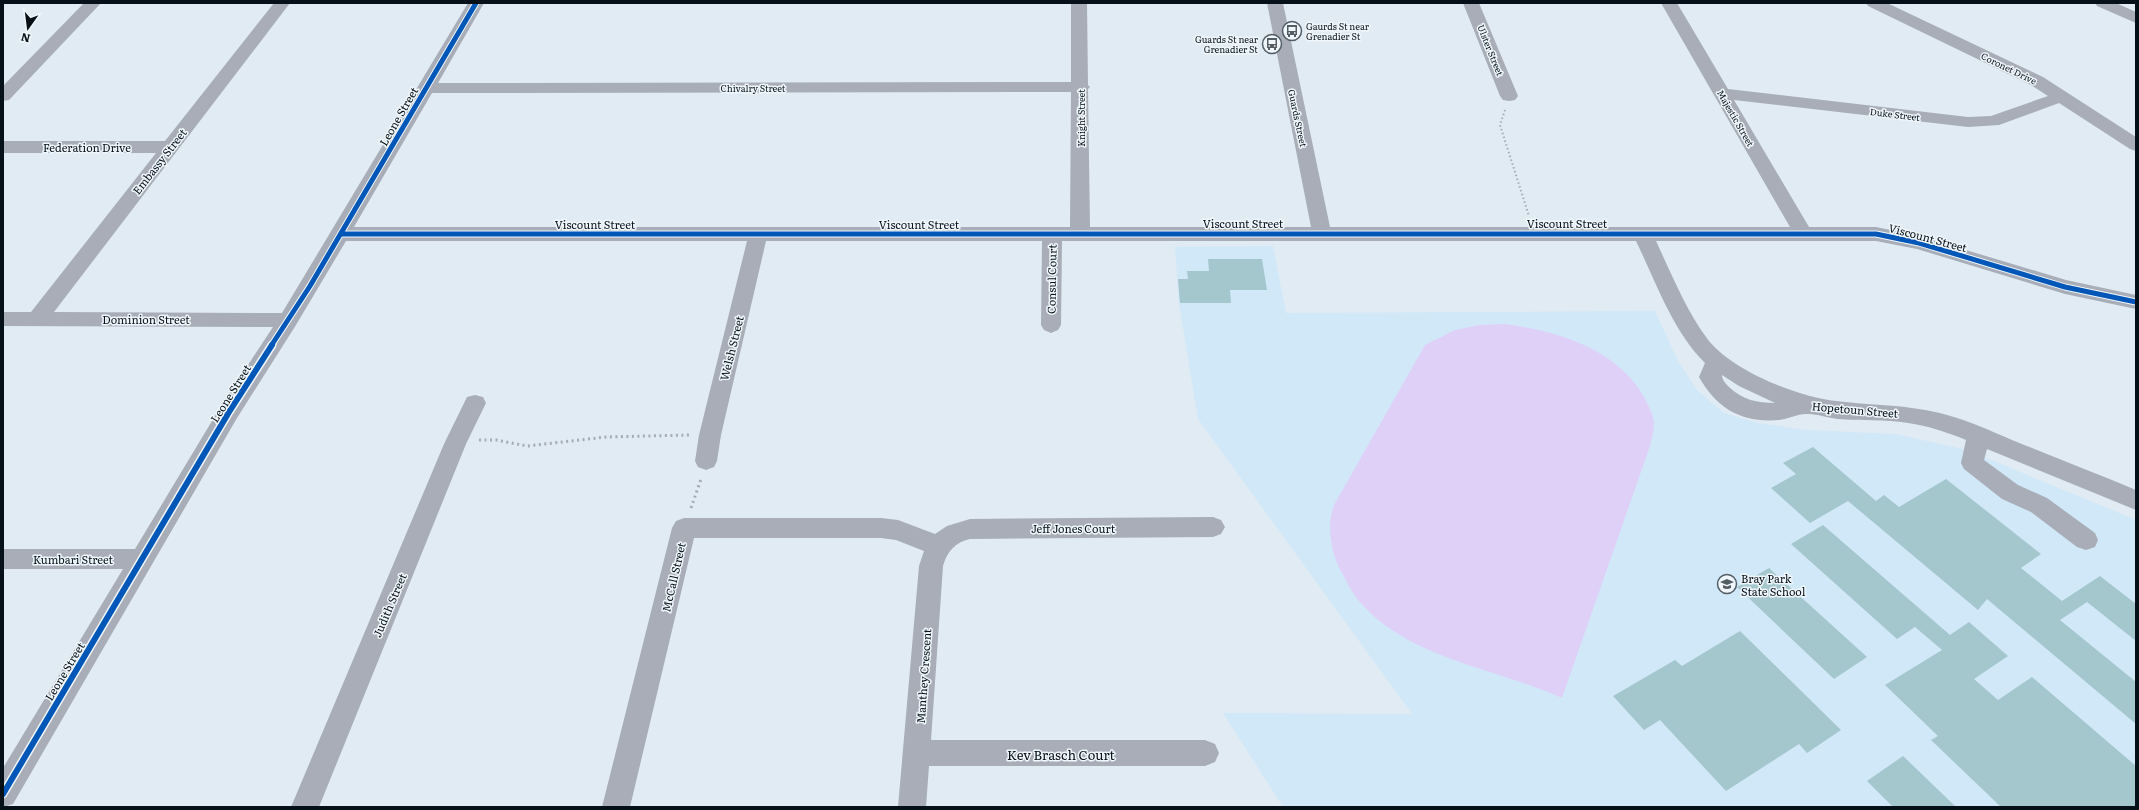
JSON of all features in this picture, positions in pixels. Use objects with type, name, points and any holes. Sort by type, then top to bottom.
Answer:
[{"type":"street","points":[[3,96],[92,3]]},
{"type":"street","name":"Embassy Street","points":[[37,318],[282,3]]},
{"type":"street","name":"Leone Street","points":[[3,794],[229,412],[289,320],[341,234],[476,3]]},
{"type":"street","name":"Knight Street","points":[[1079,3],[1081,87],[1080,234]]},
{"type":"street","name":"Guards Street","points":[[1275,3],[1322,233]]},
{"type":"street","name":"Ulster Street","points":[[1471,3],[1509,96]]},
{"type":"street","name":"Majestic Street","points":[[1669,3],[1803,233]]},
{"type":"street","name":"Coronet Drive","points":[[1874,3],[2037,81],[2063,96],[2136,145]]},
{"type":"street","points":[[2103,3],[2136,18]]},
{"type":"street","name":"Chivalry Street","points":[[426,88],[1081,87]]},
{"type":"street","name":"Duke Street","points":[[1723,94],[1968,122],[1993,121],[2063,96]]},
{"type":"street","name":"Federation Drive","points":[[3,147],[170,147]]},
{"type":"street","name":"Viscount Street","points":[[341,234],[1876,234],[1897,237],[2066,287],[2136,302]]},
{"type":"street","name":"Welsh Street","points":[[706,461],[710,436],[758,234]]},
{"type":"street","name":"Consul Court","points":[[1051,325],[1052,234]]},
{"type":"street","name":"Hopetoun Street","points":[[1643,234],[1687,326],[1699,344],[1716,361],[1710,377],[1715,388],[1731,403],[1749,409],[1770,411],[1788,412],[1807,405],[1837,410],[1906,414],[1947,423],[2136,500]]},
{"type":"street","name":"Dominion Street","points":[[3,319],[289,320]]},
{"type":"street","name":"Judith Street","points":[[305,807],[455,444],[475,403]]},
{"type":"street","points":[[1978,436],[1972,463],[2010,492],[2038,505],[2086,540]]},
{"type":"street","name":"Jeff Jones Court","points":[[940,546],[947,537],[956,531],[970,528],[1213,527]]},
{"type":"street","name":"McCall Street","points":[[616,807],[684,528],[882,528],[898,530],[940,546]]},
{"type":"street","name":"Manthey Crescent","points":[[912,807],[931,566],[933,557],[940,546]]},
{"type":"street","name":"Kumbari Street","points":[[3,559],[142,559]]},
{"type":"street","name":"Kev Brasch Court","points":[[917,753],[1205,753]]},
{"type":"path","points":[[1509,96],[1500,125],[1530,221]]},
{"type":"path","points":[[455,444],[489,440],[527,446],[606,437],[710,436]]},
{"type":"path","points":[[684,528],[706,461]]},
{"type":"shaded area","name":"Bray Park State School","points":[[1273,246],[1286,313],[1655,311],[1678,361],[1697,390],[1724,413],[1758,423],[1805,430],[1896,434],[1967,450],[2136,520],[2136,807],[1283,807],[1223,713],[1412,714],[1198,419],[1179,304],[1175,247]]},
{"type":"shaded area","points":[[1505,324],[1525,327],[1565,338],[1585,345],[1603,355],[1619,367],[1634,382],[1647,402],[1654,422],[1654,430],[1650,446],[1562,698],[1427,649],[1402,636],[1379,621],[1356,598],[1338,565],[1331,539],[1330,522],[1334,505],[1425,345],[1455,330],[1479,325]]},
{"type":"building","points":[[1208,259],[1262,259],[1267,290],[1230,290],[1231,303],[1180,303],[1178,279],[1188,279],[1187,271],[1209,271]]},
{"type":"building","points":[[1813,447],[1876,501],[1884,495],[1899,507],[1946,479],[2041,554],[2021,568],[2062,601],[2100,576],[2136,604],[2136,641],[2087,602],[2060,620],[2136,682],[2136,724],[1987,599],[1978,610],[1848,501],[1810,523],[1771,488],[1796,474],[1783,463]]},
{"type":"building","points":[[1823,525],[1950,635],[1969,622],[2008,656],[1974,679],[1998,700],[2032,677],[2136,766],[2136,807],[2001,807],[1931,740],[1938,736],[1885,685],[1942,650],[1915,627],[1897,639],[1791,544]]},
{"type":"building","points":[[1769,568],[1867,657],[1834,679],[1737,587]]},
{"type":"building","points":[[1740,631],[1841,730],[1807,753],[1799,744],[1726,791],[1660,720],[1644,730],[1613,696],[1675,660],[1682,666]]},
{"type":"building","points":[[1903,756],[1956,807],[1893,807],[1867,781]]},
{"type":"cycle path","points":[[3,794],[229,412],[310,286],[476,3]]},
{"type":"cycle path","points":[[341,234],[1876,234],[1919,243],[2065,287],[2136,302]]},
{"type":"place","name":"Gaurds St near Grenadier St","points":[[1292,31]]},
{"type":"place","name":"Guards St near Grenadier St","points":[[1272,44]]},
{"type":"place","name":"Bray Park State School","points":[[1727,584]]}]
